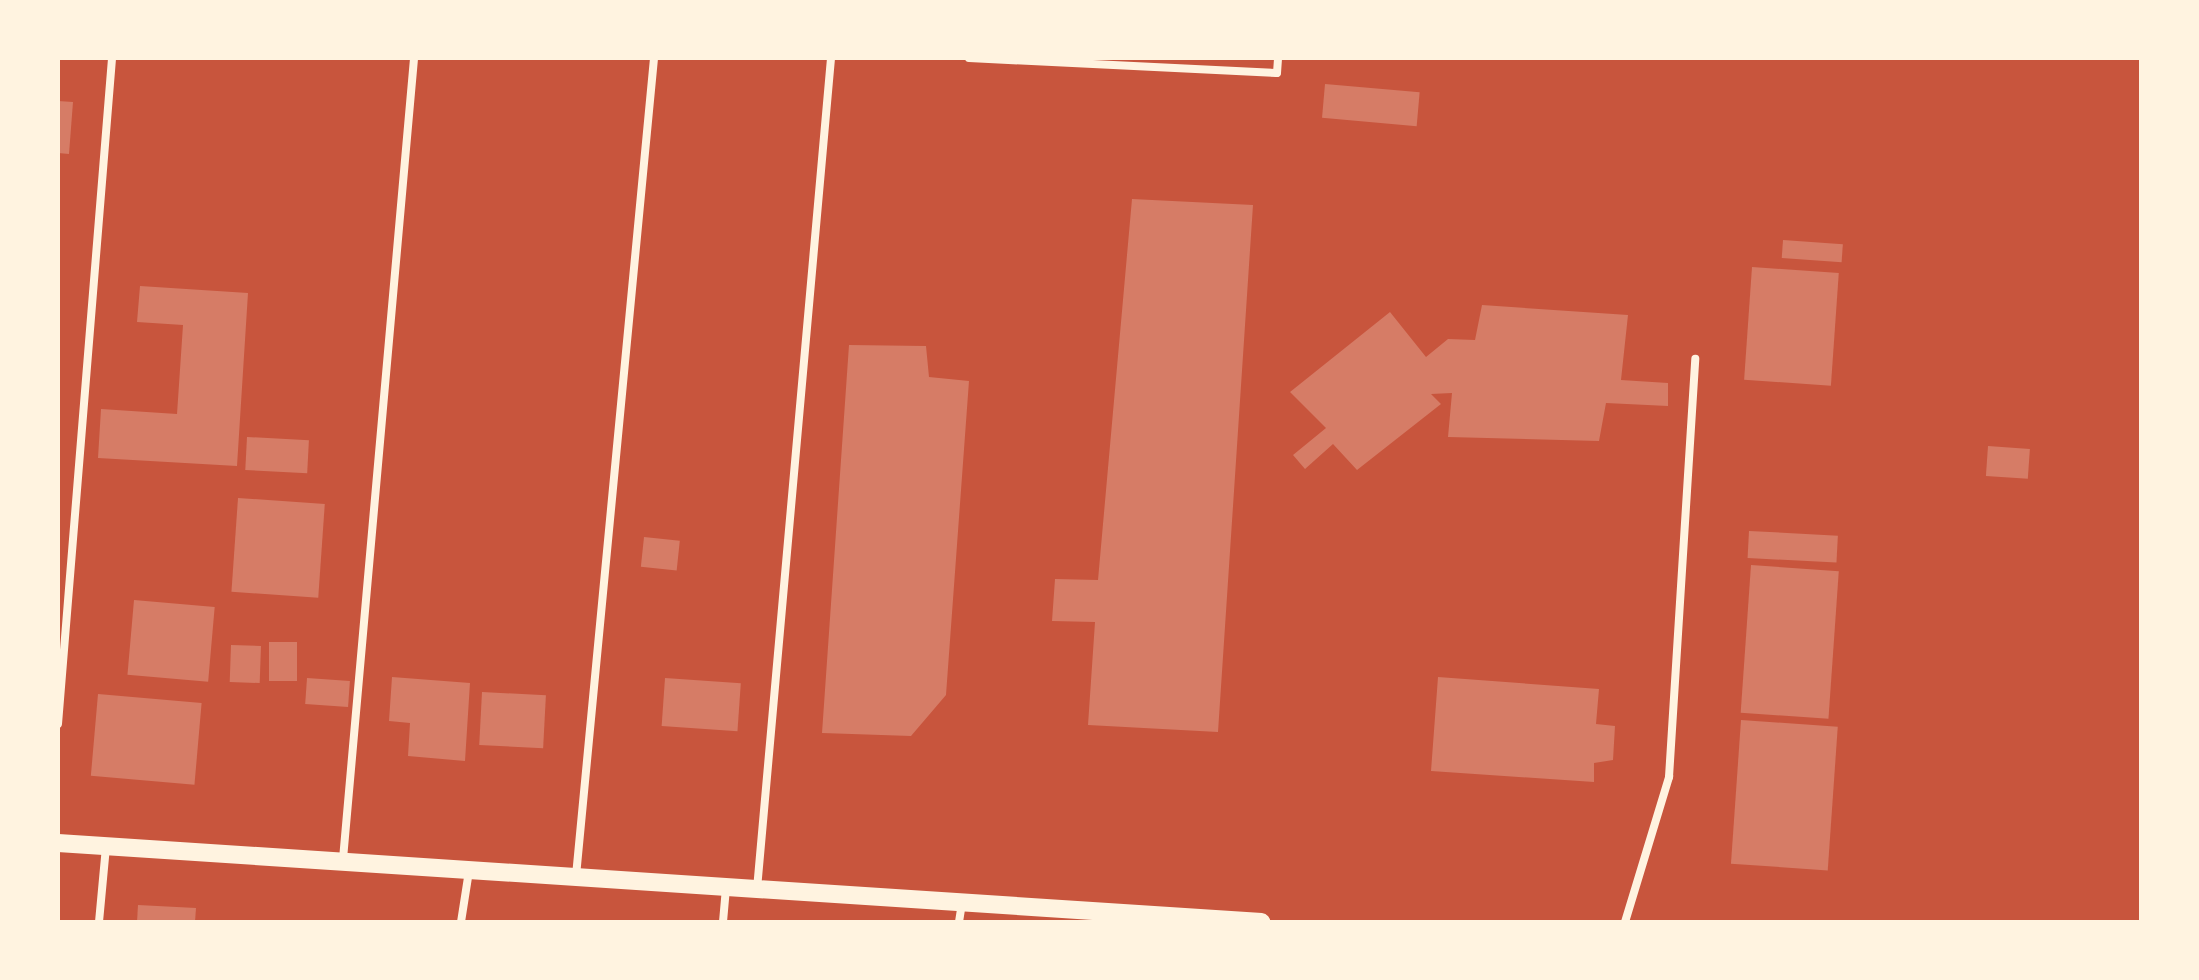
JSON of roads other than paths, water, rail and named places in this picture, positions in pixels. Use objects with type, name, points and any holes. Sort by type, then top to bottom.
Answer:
[{"type":"street","points":[[58,843],[1261,922]]},
{"type":"lane","points":[[58,724],[112,58]]},
{"type":"lane","points":[[343,863],[414,58]]},
{"type":"lane","points":[[576,876],[654,58]]},
{"type":"lane","points":[[757,889],[831,58]]},
{"type":"lane","points":[[969,58],[1278,74],[1278,58]]},
{"type":"lane","points":[[1625,922],[1669,777],[1695,359]]},
{"type":"lane","points":[[99,922],[106,847]]},
{"type":"lane","points":[[461,922],[468,871]]},
{"type":"lane","points":[[723,922],[726,887]]},
{"type":"lane","points":[[960,922],[962,902]]}]
